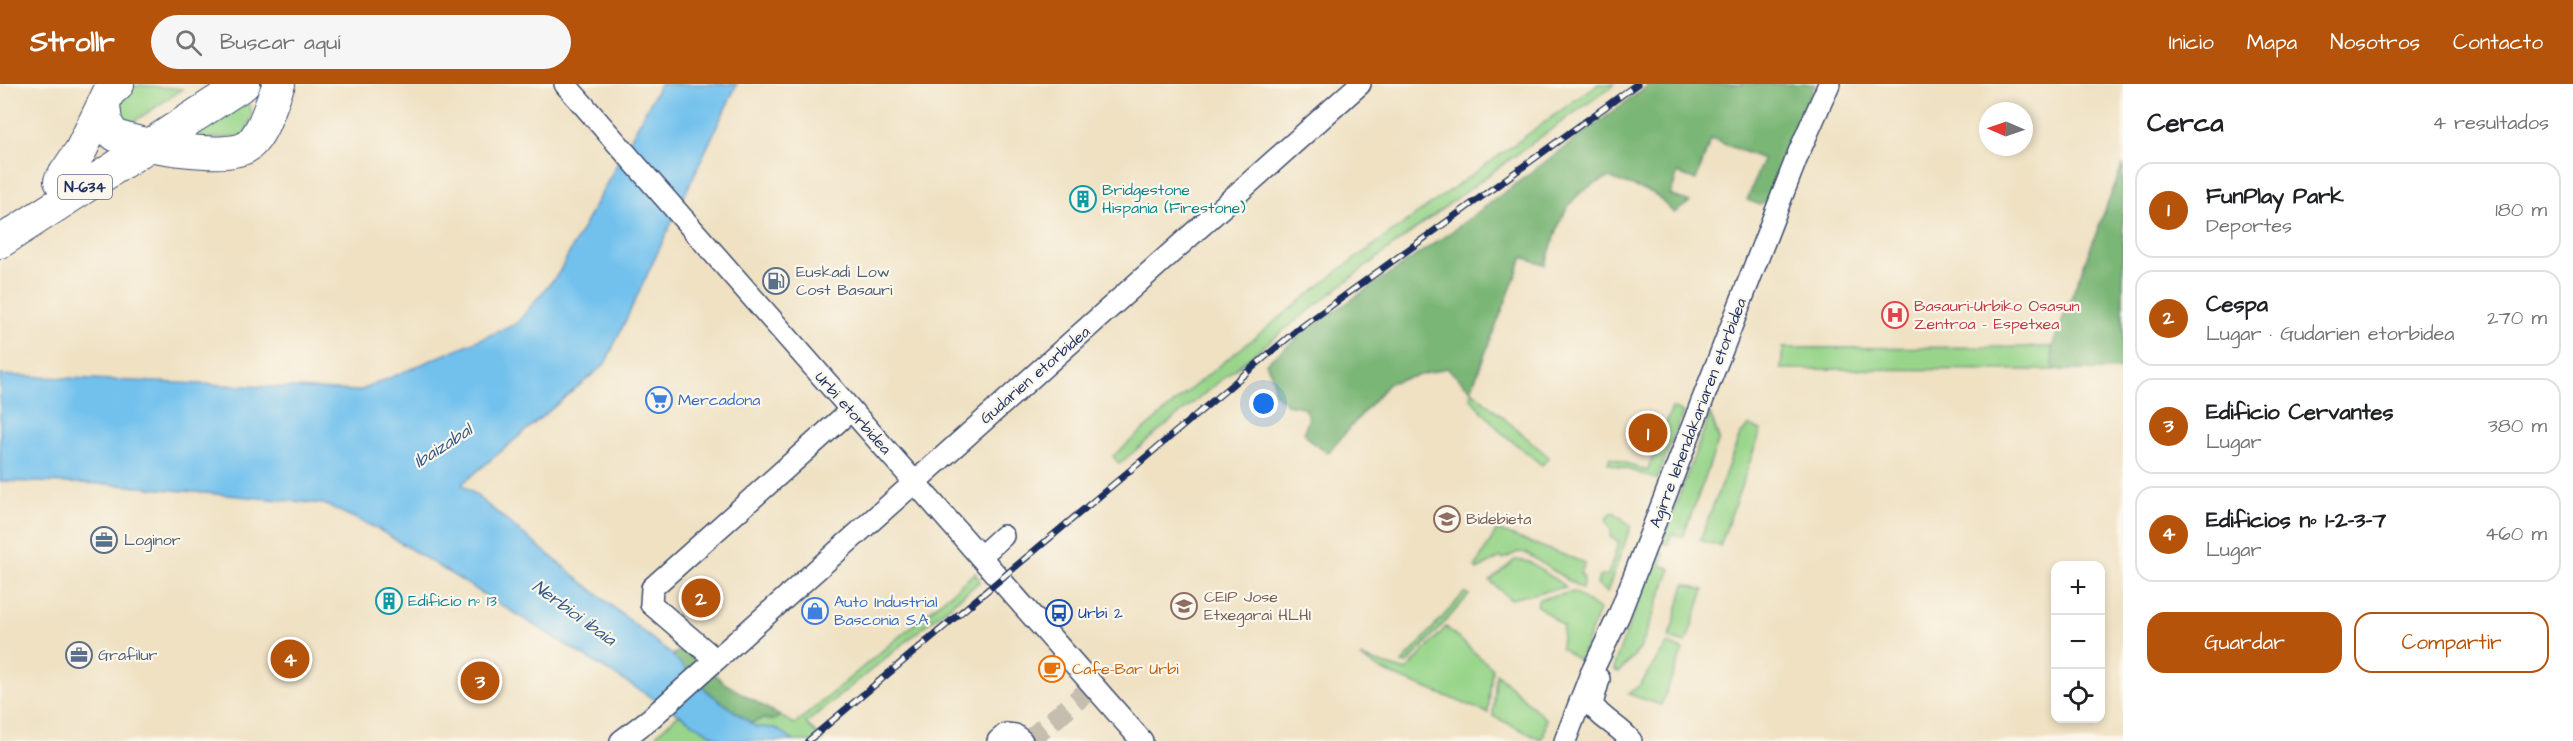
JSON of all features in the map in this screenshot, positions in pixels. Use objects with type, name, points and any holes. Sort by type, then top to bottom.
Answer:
[{"type":"highway","points":[[109,93],[105,122],[109,129],[139,141],[204,153],[228,153],[251,144],[279,84]]},
{"type":"highway","points":[[225,85],[248,91],[261,106],[262,116],[258,133]]},
{"type":"highway","name":"N-634","points":[[0,242],[139,141],[225,85]]},
{"type":"highway","points":[[60,181],[81,150],[109,93]]},
{"type":"highway","name":"N-634","points":[[0,220],[60,181],[139,141]]},
{"type":"street","name":"Urbi etorbidea","points":[[565,84],[692,232],[1142,741]]},
{"type":"street","name":"Gudarien etorbidea","points":[[621,741],[651,718],[1009,401],[1360,84]]},
{"type":"street","name":"Agirre lehendakariaren etorbidea","points":[[1565,741],[1590,676],[1619,615],[1799,152],[1829,84]]},
{"type":"street","points":[[713,663],[651,604],[652,588],[851,410]]},
{"type":"street","points":[[980,557],[1003,536]]},
{"type":"street","points":[[1619,615],[1592,704],[1596,711],[1623,730],[1631,741]]},
{"type":"street","points":[[1573,719],[1596,711]]},
{"type":"street","points":[[998,741],[1006,734],[1015,735],[1022,741]]},
{"type":"green space","points":[[1598,84],[1615,84],[1488,175],[1363,269],[1119,464],[1113,456],[1199,382],[1338,271]]},
{"type":"green space","points":[[1650,84],[1815,84],[1767,201],[1760,205],[1747,200],[1763,159],[1711,139],[1696,180],[1678,173],[1670,195],[1690,202],[1674,213],[1653,193],[1609,178],[1593,185],[1581,192],[1565,211],[1545,265],[1523,257],[1471,390],[1447,368],[1389,383],[1328,453],[1311,442],[1304,432],[1309,417],[1303,407],[1287,404],[1274,393],[1273,378],[1266,363],[1314,325],[1451,232]]},
{"type":"green space","points":[[140,85],[183,89],[124,128],[114,110],[131,88]]},
{"type":"green space","points":[[244,100],[251,109],[251,113],[244,137],[185,139]]},
{"type":"green space","points":[[2123,164],[2123,370],[2053,370],[2052,347]]},
{"type":"green space","points":[[2052,347],[2053,370],[1781,369],[1783,348]]},
{"type":"green space","points":[[1471,390],[1549,457],[1542,465],[1502,433],[1471,399]]},
{"type":"green space","points":[[1672,408],[1683,413],[1657,479],[1608,463],[1610,457],[1647,471]]},
{"type":"green space","points":[[1710,414],[1719,439],[1683,537],[1672,533],[1668,545],[1662,542]]},
{"type":"green space","points":[[1749,426],[1761,430],[1720,546],[1700,540],[1740,435]]},
{"type":"green space","points":[[1613,511],[1631,526],[1607,592],[1597,585],[1599,577],[1608,575],[1619,541],[1610,537],[1611,530],[1606,519]]},
{"type":"green space","points":[[1497,530],[1585,563],[1580,575],[1584,577],[1582,589],[1526,553],[1518,552],[1503,559],[1501,557],[1477,570],[1475,567]]},
{"type":"green space","points":[[1658,552],[1664,554],[1661,565],[1671,569],[1640,649],[1619,672],[1614,670],[1615,662]]},
{"type":"green space","points":[[1515,560],[1530,562],[1566,587],[1510,599],[1490,581]]},
{"type":"green space","points":[[975,573],[980,581],[806,723],[823,741],[794,741],[775,728],[756,727],[751,723],[762,719],[774,720],[780,716],[795,724]]},
{"type":"green space","points":[[1685,584],[1704,590],[1686,643],[1669,638]]},
{"type":"green space","points":[[1465,592],[1469,595],[1407,664],[1402,663]]},
{"type":"green space","points":[[1574,592],[1599,610],[1580,661],[1561,648],[1563,626],[1537,605],[1539,599]]},
{"type":"green space","points":[[1446,627],[1492,668],[1488,713],[1383,671],[1360,657],[1406,671]]},
{"type":"green space","points":[[1667,644],[1683,650],[1661,705],[1628,694],[1640,685]]},
{"type":"green space","points":[[686,647],[724,683],[780,716],[774,720],[762,719],[751,723],[709,693],[672,655]]},
{"type":"green space","points":[[1496,673],[1546,719],[1544,735],[1540,739],[1493,716]]},
{"type":"green space","points":[[679,714],[722,741],[659,741],[657,734]]},
{"type":"water","points":[[660,84],[737,84],[605,364],[462,484],[672,655],[709,693],[756,727],[775,728],[794,741],[722,741],[378,529],[324,504],[108,484],[0,481],[0,375],[359,391],[516,324],[558,274]]},
{"type":"tunnel","points":[[1028,741],[1094,686]]},
{"type":"railway","points":[[808,741],[1296,331],[1637,84]]},
{"type":"place","name":"Bridgestone Hispania (Firestone)","points":[[1083,199]]},
{"type":"place","name":"Euskadi Low Cost Basauri","points":[[776,281]]},
{"type":"place","name":"Basauri-Urbiko Osasun Zentroa - Espetxea","points":[[1895,315]]},
{"type":"place","name":"Mercadona","points":[[659,400]]},
{"type":"place","name":"FunPlay Park","points":[[1648,433]]},
{"type":"place","name":"Bidebieta","points":[[1447,519]]},
{"type":"place","name":"Loginor","points":[[104,540]]},
{"type":"place","name":"Cespa","points":[[701,598]]},
{"type":"place","name":"Edificio nº 13","points":[[389,601]]},
{"type":"place","name":"CEIP Jose Etxegarai HLHI","points":[[1184,606]]},
{"type":"place","name":"Auto Industrial Basconia S.A","points":[[815,611]]},
{"type":"place","name":"Urbi 2","points":[[1059,613]]},
{"type":"place","name":"Grafilur","points":[[79,655]]},
{"type":"place","name":"Edificios nº 1-2-3-7","points":[[290,659]]},
{"type":"place","name":"Cafe-Bar Urbi","points":[[1052,669]]},
{"type":"place","name":"Edificio Cervantes","points":[[480,681]]},
{"type":"water label","name":"Ibaizabal","points":[[443,446]]},
{"type":"water label","name":"Nerbioi ibaia","points":[[574,613]]}]
